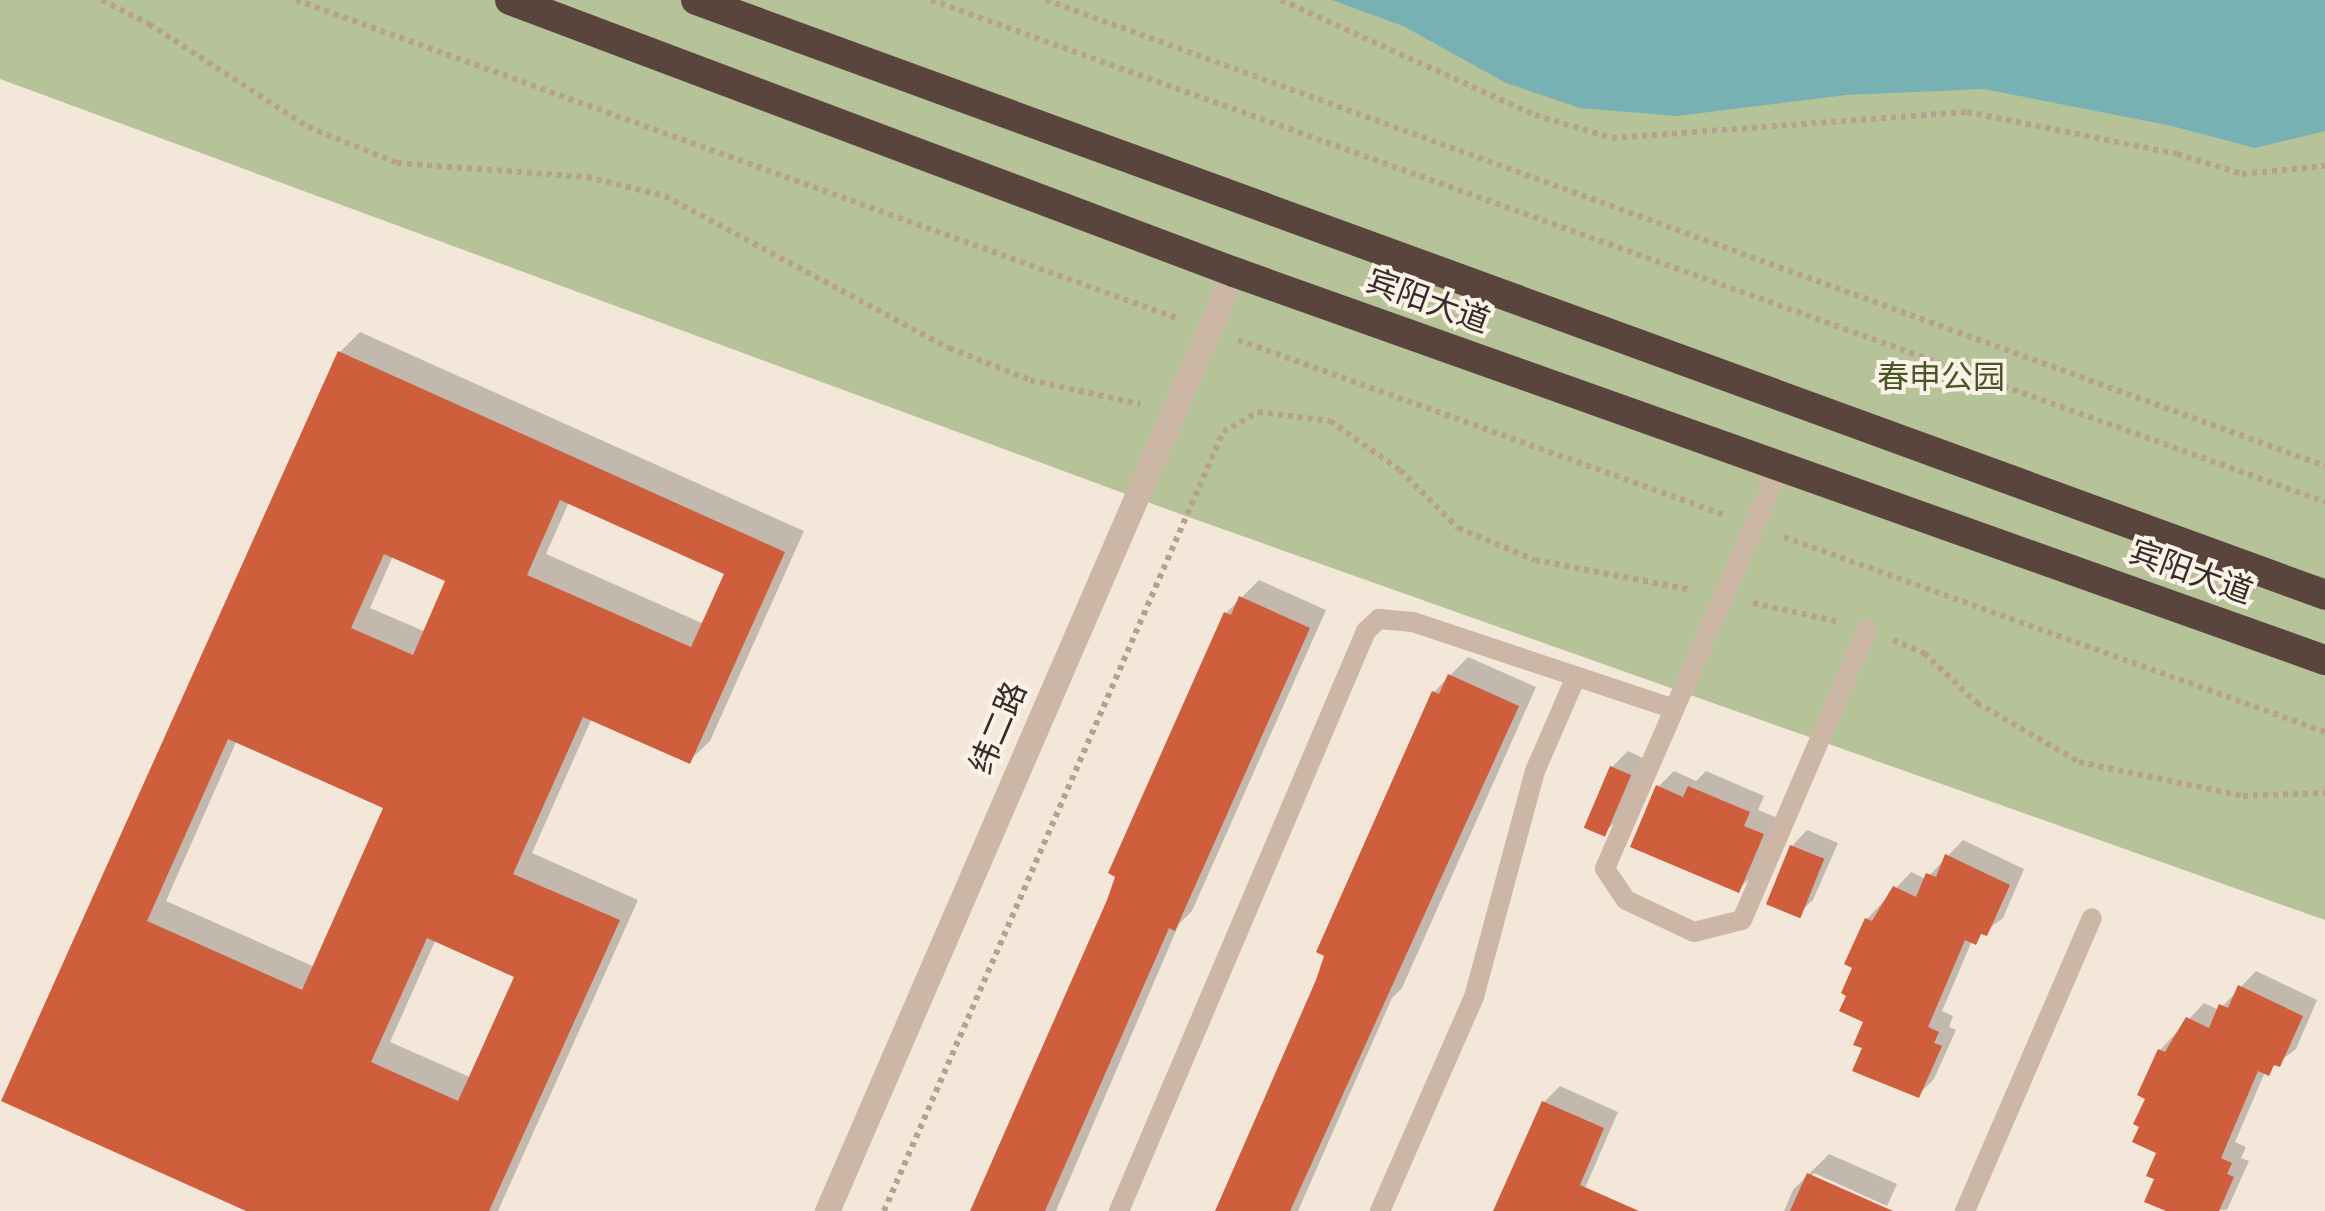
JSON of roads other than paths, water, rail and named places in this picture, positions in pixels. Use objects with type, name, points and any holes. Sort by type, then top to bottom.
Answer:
[{"type":"highway","name":"宾阳大道","points":[[510,0],[1234,272],[2325,660]]},
{"type":"highway","name":"宾阳大道","points":[[696,0],[2325,595]]},
{"type":"street","name":"纬二路","points":[[827,1211],[1234,272]]},
{"type":"lane","points":[[1780,466],[1605,868],[1626,900],[1694,932],[1742,920],[1868,630]]},
{"type":"lane","points":[[1119,1211],[1366,631],[1378,619],[1413,622],[1574,679],[1672,708]]},
{"type":"lane","points":[[1380,1211],[1474,996],[1535,772],[1574,679]]},
{"type":"lane","points":[[1965,1211],[2092,918]]},
{"type":"water","points":[[1332,0],[2325,0],[2325,131],[2255,148],[2172,126],[1984,89],[1846,95],[1677,116],[1580,108],[1506,83],[1403,26]]},
{"type":"park label","name":"春申公园","points":[[1941,380]]}]
